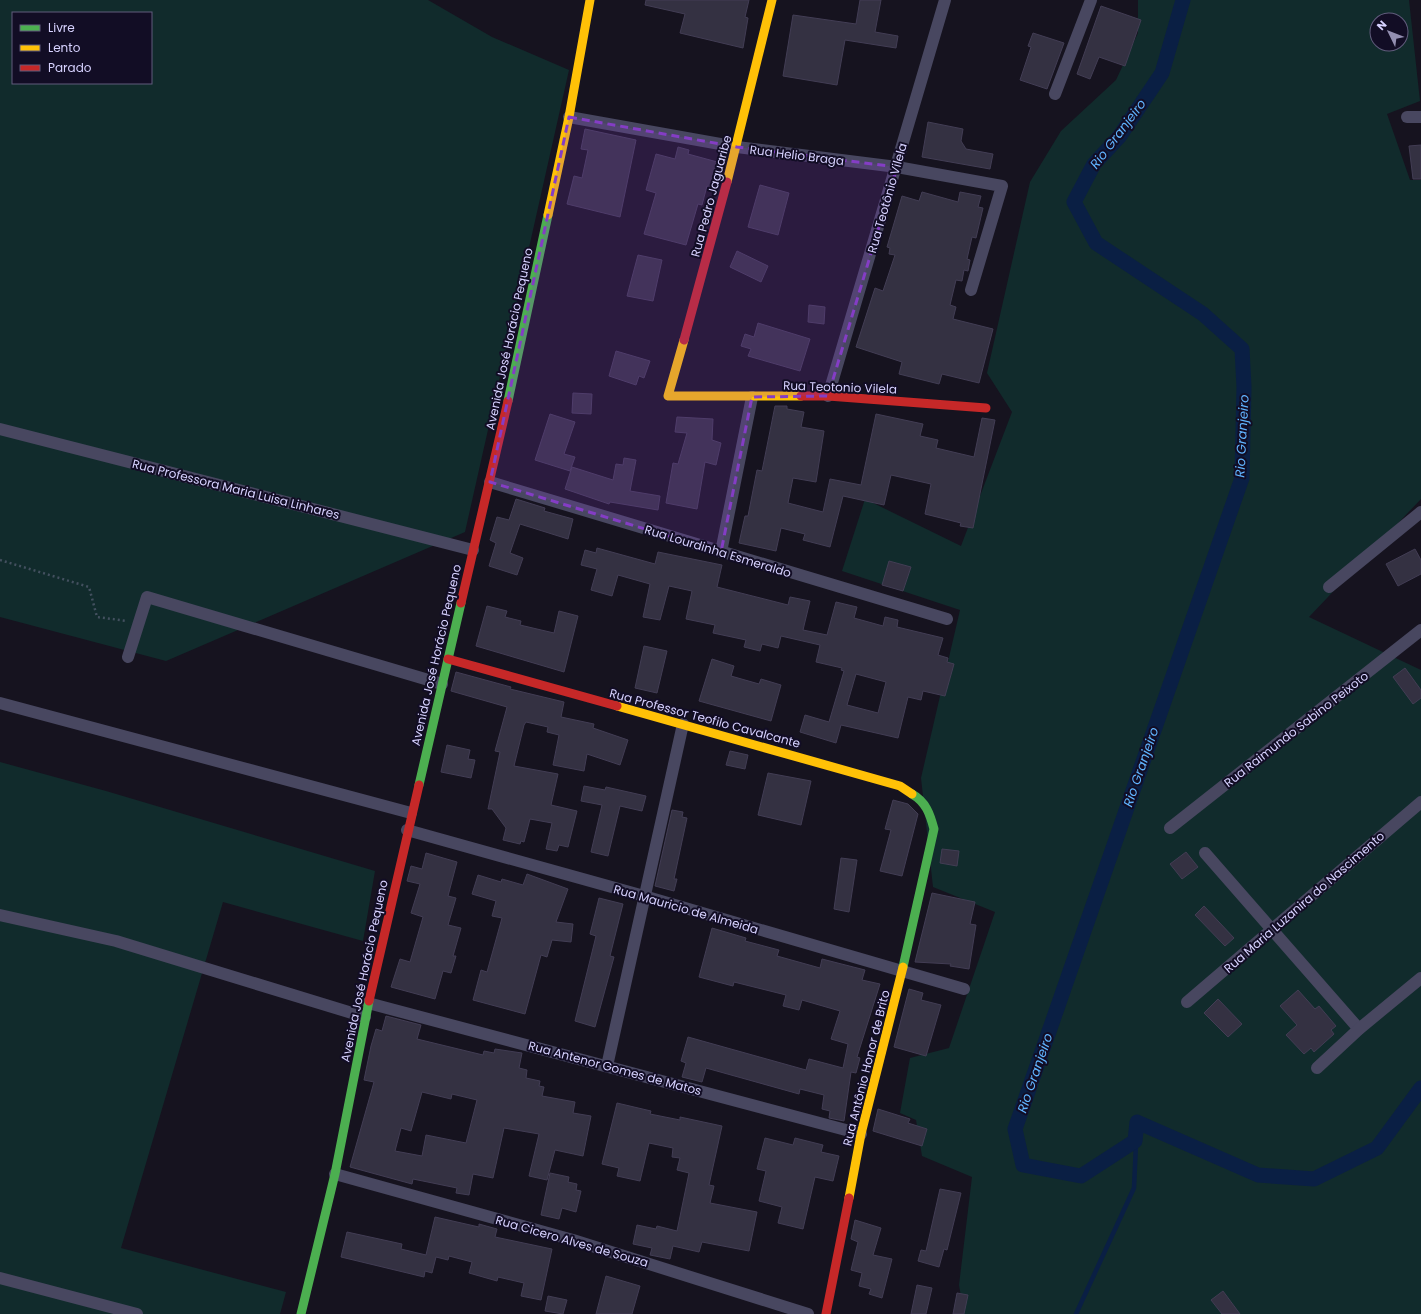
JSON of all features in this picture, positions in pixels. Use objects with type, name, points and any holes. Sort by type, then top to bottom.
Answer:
[{"type":"street","name":"Avenida José Horácio Pequeno","points":[[301,1314],[335,1174],[365,1017],[411,813],[490,482],[569,117],[590,0]]},
{"type":"street","name":"Rua Pedro Jaguaribe","points":[[668,396],[737,147],[772,0]]},
{"type":"street","name":"Rua Teotônio Vilela","points":[[828,396],[897,167],[945,0]]},
{"type":"street","points":[[1055,94],[1091,0]]},
{"type":"street","name":"Rua Helio Braga","points":[[569,117],[737,147],[897,167],[1002,186],[971,290]]},
{"type":"street","points":[[1407,118],[1421,117]]},
{"type":"street","name":"Rua Teotonio Vilela","points":[[668,396],[828,396],[986,408]]},
{"type":"street","points":[[721,552],[752,397]]},
{"type":"street","name":"Rua Professora Maria Luisa Linhares","points":[[0,429],[473,550]]},
{"type":"street","name":"Rua Lourdinha Esmeraldo","points":[[490,482],[947,619]]},
{"type":"street","points":[[1329,587],[1421,512]]},
{"type":"street","points":[[128,657],[147,597],[442,684]]},
{"type":"street","name":"Rua Raimundo Sabino Peixoto","points":[[1170,828],[1421,630]]},
{"type":"street","name":"Rua Professor Teofilo Cavalcante","points":[[448,660],[791,754],[900,786],[919,798],[930,813],[934,829]]},
{"type":"street","points":[[0,703],[411,813]]},
{"type":"street","points":[[607,1066],[683,724]]},
{"type":"street","name":"Rua Maria Luzanira do Nascimento","points":[[1188,1002],[1421,802]]},
{"type":"street","name":"Rua Antônio Honor de Brito","points":[[826,1314],[861,1134],[902,972],[934,829]]},
{"type":"street","name":"Rua Mauricio de Almeida","points":[[408,830],[644,896],[964,990]]},
{"type":"street","points":[[1205,853],[1359,1030]]},
{"type":"street","points":[[0,915],[116,941],[365,1017]]},
{"type":"street","points":[[1317,1068],[1359,1030],[1421,978]]},
{"type":"street","name":"Rua Antenor Gomes de Matos","points":[[368,1003],[861,1134]]},
{"type":"street","name":"Rua Cicero Alves de Souza","points":[[335,1174],[573,1240],[808,1314]]},
{"type":"street","points":[[0,1278],[138,1314]]},
{"type":"path","points":[[0,560],[89,587],[97,617],[138,622]]},
{"type":"highlighted area","points":[[569,117],[737,147],[897,167],[828,396],[752,397],[721,552],[490,482]]},
{"type":"green space","points":[[0,0],[428,0],[492,37],[569,70],[465,532],[166,661],[0,617]]},
{"type":"green space","points":[[1138,0],[1409,0],[1420,101],[1387,114],[1410,180],[1421,180],[1421,499],[1309,617],[1421,670],[1421,1314],[964,1314],[959,1285],[972,1177],[922,1156],[916,1120],[900,1113],[910,1058],[949,1048],[995,912],[933,887],[921,778],[960,610],[842,571],[865,499],[961,546],[1012,412],[987,373],[1030,182],[1061,131],[1116,80],[1138,33]]},
{"type":"green space","points":[[0,762],[106,791],[375,871],[363,941],[223,902],[121,1248],[286,1292],[280,1314],[0,1314]]},
{"type":"building","points":[[646,0],[749,0],[745,17],[748,18],[743,48],[680,33],[685,14],[645,5]]},
{"type":"building","points":[[860,0],[881,0],[875,32],[898,36],[896,48],[845,40],[837,85],[783,76],[793,15],[856,24]]},
{"type":"building","points":[[1101,6],[1141,20],[1125,66],[1099,57],[1090,79],[1077,74]]},
{"type":"building","points":[[1033,33],[1064,43],[1047,89],[1020,80],[1031,47],[1028,46]]},
{"type":"building","points":[[928,122],[963,129],[961,141],[966,149],[993,154],[990,169],[922,157]]},
{"type":"building","points":[[585,129],[636,140],[620,217],[567,204],[574,176],[582,178],[588,150],[581,149]]},
{"type":"building","points":[[1421,145],[1421,179],[1413,179],[1409,146]]},
{"type":"building","points":[[678,147],[689,150],[688,154],[721,163],[713,188],[707,186],[702,205],[698,204],[686,245],[644,234],[656,193],[646,190],[656,154],[675,159]]},
{"type":"building","points":[[760,185],[789,193],[778,235],[748,227]]},
{"type":"building","points":[[922,192],[958,202],[960,192],[981,196],[978,207],[983,208],[976,238],[972,237],[967,259],[970,260],[968,271],[964,270],[962,281],[956,280],[950,305],[956,307],[953,319],[993,329],[979,383],[942,374],[939,384],[899,374],[902,362],[856,347],[875,288],[883,291],[895,255],[889,254],[890,248],[887,247],[902,196],[919,201]]},
{"type":"building","points":[[737,251],[768,266],[761,282],[730,267]]},
{"type":"building","points":[[638,255],[662,260],[653,301],[627,296]]},
{"type":"building","points":[[809,305],[825,307],[824,324],[808,322]]},
{"type":"building","points":[[758,323],[810,339],[800,371],[748,356],[751,349],[741,346],[745,334],[754,337]]},
{"type":"building","points":[[616,351],[650,361],[644,378],[639,376],[636,385],[609,376]]},
{"type":"building","points":[[573,393],[592,394],[591,414],[572,413]]},
{"type":"building","points":[[775,406],[787,406],[787,409],[804,412],[801,427],[824,431],[816,482],[793,478],[788,503],[823,512],[830,479],[861,485],[876,414],[923,424],[920,436],[938,440],[936,448],[974,457],[982,418],[995,420],[973,528],[960,526],[961,523],[925,514],[931,484],[891,475],[884,505],[843,496],[830,547],[803,540],[805,534],[781,528],[776,551],[739,543],[745,516],[748,516],[757,470],[762,471]]},
{"type":"building","points":[[550,414],[575,422],[564,454],[575,457],[570,471],[535,460]]},
{"type":"building","points":[[677,417],[713,419],[712,440],[721,443],[716,465],[705,462],[697,509],[666,503],[673,463],[678,464],[687,433],[675,432]]},
{"type":"building","points":[[624,458],[636,460],[630,491],[660,496],[658,510],[610,502],[609,504],[565,489],[572,467],[613,480],[616,464],[623,465]]},
{"type":"building","points":[[516,499],[545,508],[544,511],[573,519],[568,539],[520,524],[510,553],[523,558],[517,575],[489,566],[496,543],[490,540],[497,517],[509,520]]},
{"type":"building","points":[[597,548],[655,564],[658,552],[722,565],[717,587],[788,605],[790,597],[810,601],[803,630],[827,635],[836,602],[857,607],[854,618],[883,626],[885,617],[898,620],[897,627],[943,638],[938,655],[948,658],[947,662],[954,664],[945,696],[923,691],[921,700],[908,697],[898,738],[841,725],[836,743],[800,732],[805,715],[829,722],[844,671],[841,670],[842,668],[816,662],[820,645],[781,636],[778,648],[762,644],[760,651],[744,647],[746,640],[713,633],[715,625],[686,619],[692,591],[669,586],[660,620],[643,617],[650,584],[618,575],[612,596],[591,590],[597,569],[581,565],[585,550],[596,553]],"holes":[[[856,674],[886,682],[878,713],[847,705]]]},
{"type":"building","points":[[1415,549],[1421,560],[1421,574],[1398,586],[1386,564]]},
{"type":"building","points":[[889,561],[911,567],[903,591],[882,585]]},
{"type":"building","points":[[487,606],[507,611],[505,617],[521,621],[520,625],[554,633],[559,611],[578,616],[564,672],[476,646]]},
{"type":"building","points":[[644,646],[667,651],[657,693],[635,688]]},
{"type":"building","points":[[712,659],[734,666],[731,676],[759,684],[761,679],[781,685],[771,721],[699,701]]},
{"type":"building","points":[[1405,668],[1421,690],[1421,698],[1413,704],[1393,677]]},
{"type":"building","points":[[456,672],[511,687],[510,689],[564,702],[561,717],[594,724],[593,728],[628,740],[620,765],[587,754],[584,771],[553,765],[559,735],[547,732],[548,727],[526,722],[524,725],[514,766],[558,774],[551,805],[577,811],[568,847],[559,845],[557,851],[546,849],[552,823],[530,819],[524,842],[521,841],[520,844],[503,840],[506,828],[492,809],[488,809],[500,752],[495,751],[507,707],[451,691]]},
{"type":"building","points":[[447,745],[470,750],[468,759],[475,760],[471,778],[441,772]]},
{"type":"building","points":[[730,751],[748,755],[745,769],[726,765]]},
{"type":"building","points":[[768,773],[811,781],[801,825],[758,815]]},
{"type":"building","points":[[584,786],[605,790],[606,787],[646,796],[642,811],[620,806],[608,856],[591,852],[602,805],[581,801]]},
{"type":"building","points":[[893,800],[908,804],[918,814],[902,876],[880,871],[891,830],[885,829]]},
{"type":"building","points":[[672,810],[683,812],[682,817],[687,818],[674,879],[677,879],[674,891],[655,886]]},
{"type":"building","points":[[942,849],[959,851],[957,866],[940,863]]},
{"type":"building","points":[[1186,852],[1198,867],[1182,879],[1170,864]]},
{"type":"building","points":[[426,853],[457,862],[448,896],[456,898],[448,925],[461,928],[453,956],[456,956],[451,973],[443,971],[435,999],[391,987],[400,959],[410,962],[423,917],[411,913],[420,884],[407,881],[411,866],[422,869]]},
{"type":"building","points":[[841,858],[857,860],[849,912],[834,909]]},
{"type":"building","points":[[527,874],[568,889],[556,922],[573,924],[571,942],[552,940],[547,957],[541,955],[525,1014],[473,1000],[481,970],[487,972],[502,918],[492,916],[496,901],[472,894],[478,875],[501,882],[502,879],[523,885]]},
{"type":"building","points":[[932,893],[975,902],[970,924],[976,925],[969,969],[950,966],[951,964],[915,962]]},
{"type":"building","points":[[599,898],[623,904],[610,956],[614,957],[595,1027],[575,1021],[596,936],[590,934]]},
{"type":"building","points":[[1204,906],[1234,938],[1225,946],[1195,915]]},
{"type":"building","points":[[712,928],[746,938],[745,941],[779,950],[777,956],[820,968],[822,959],[865,970],[862,980],[880,984],[857,1057],[860,1058],[856,1073],[851,1072],[844,1121],[829,1118],[830,1111],[822,1109],[824,1095],[800,1089],[799,1094],[706,1068],[702,1082],[682,1077],[686,1063],[681,1061],[688,1037],[806,1070],[809,1059],[843,1068],[848,1044],[831,1039],[840,1011],[802,1000],[799,1010],[783,1006],[786,995],[734,982],[733,986],[699,977]]},
{"type":"building","points":[[909,989],[923,993],[921,1000],[941,1005],[926,1056],[894,1047]]},
{"type":"building","points":[[1298,990],[1315,1009],[1319,1006],[1336,1026],[1331,1030],[1334,1034],[1314,1052],[1311,1048],[1304,1054],[1286,1035],[1297,1025],[1280,1006]]},
{"type":"building","points":[[1218,999],[1242,1024],[1228,1037],[1204,1013]]},
{"type":"building","points":[[386,1016],[421,1025],[417,1039],[483,1055],[484,1051],[494,1053],[495,1049],[522,1053],[519,1068],[527,1070],[526,1078],[540,1081],[539,1086],[544,1087],[542,1096],[575,1102],[573,1113],[591,1116],[583,1156],[555,1150],[547,1180],[529,1176],[539,1134],[504,1128],[493,1178],[473,1174],[469,1195],[456,1193],[457,1188],[413,1179],[412,1184],[350,1167],[374,1082],[364,1080],[371,1046],[376,1029],[382,1031]],"holes":[[[422,1092],[451,1099],[452,1094],[477,1100],[466,1143],[426,1135],[422,1156],[395,1151],[401,1128],[411,1131]]]},
{"type":"building","points":[[617,1103],[651,1111],[650,1114],[680,1120],[680,1117],[722,1126],[709,1185],[714,1186],[710,1203],[757,1212],[749,1251],[702,1242],[699,1252],[673,1246],[670,1259],[650,1255],[652,1248],[633,1244],[637,1225],[656,1229],[657,1226],[677,1231],[689,1173],[677,1170],[680,1158],[672,1157],[673,1148],[649,1143],[640,1181],[617,1176],[619,1168],[602,1164]]},
{"type":"building","points":[[878,1109],[910,1119],[908,1123],[927,1129],[922,1146],[873,1131]]},
{"type":"building","points":[[765,1138],[793,1145],[795,1138],[823,1145],[821,1152],[839,1156],[833,1181],[815,1177],[803,1229],[778,1223],[782,1207],[759,1201],[766,1171],[757,1169]]},
{"type":"building","points":[[550,1173],[569,1177],[568,1182],[577,1184],[576,1190],[581,1191],[576,1212],[562,1208],[559,1219],[541,1215]]},
{"type":"building","points":[[940,1189],[961,1193],[947,1250],[944,1249],[939,1267],[918,1261],[921,1250],[926,1251]]},
{"type":"building","points":[[435,1217],[479,1227],[479,1224],[497,1229],[495,1237],[552,1249],[541,1300],[521,1296],[524,1283],[498,1277],[497,1281],[469,1273],[472,1262],[449,1256],[448,1260],[436,1257],[432,1273],[425,1271],[424,1277],[341,1257],[347,1232],[402,1244],[401,1249],[426,1255]]},
{"type":"building","points":[[855,1220],[881,1228],[873,1255],[892,1259],[882,1298],[869,1294],[871,1289],[859,1286],[862,1273],[851,1270],[858,1242],[851,1239]]},
{"type":"building","points":[[606,1276],[640,1286],[632,1314],[596,1314]]},
{"type":"building","points":[[917,1285],[932,1288],[926,1314],[911,1314]]},
{"type":"building","points":[[1223,1291],[1240,1314],[1222,1314],[1211,1300]]},
{"type":"building","points":[[957,1293],[968,1295],[964,1314],[953,1314]]},
{"type":"building","points":[[548,1296],[567,1300],[563,1314],[545,1311]]},
{"type":"waterway","name":"Rio Granjeiro","points":[[1183,0],[1162,73],[1119,137],[1094,164],[1074,202],[1096,243],[1203,314],[1242,349],[1244,387],[1242,478],[1015,1129],[1023,1165],[1081,1176],[1135,1141],[1137,1122],[1258,1175],[1314,1179],[1377,1148],[1421,1088]]},
{"type":"waterway","points":[[1076,1314],[1134,1188],[1137,1122]]},
{"type":"traffic: fast","points":[[508,401],[548,215]]},
{"type":"traffic: fast","points":[[419,785],[461,603]]},
{"type":"traffic: fast","points":[[903,967],[934,829],[927,809],[921,801],[912,794]]},
{"type":"traffic: fast","points":[[301,1314],[335,1174],[369,1001]]},
{"type":"traffic: slow","points":[[548,215],[569,117],[590,0]]},
{"type":"traffic: slow","points":[[727,182],[772,0]]},
{"type":"traffic: slow","points":[[684,340],[668,396],[801,396]]},
{"type":"traffic: slow","points":[[617,706],[900,786],[912,794]]},
{"type":"traffic: slow","points":[[849,1198],[861,1134],[903,967]]},
{"type":"traffic: jam","points":[[684,340],[727,182]]},
{"type":"traffic: jam","points":[[801,396],[828,396],[986,408]]},
{"type":"traffic: jam","points":[[461,603],[508,401]]},
{"type":"traffic: jam","points":[[448,659],[617,706]]},
{"type":"traffic: jam","points":[[369,1001],[419,785]]},
{"type":"traffic: jam","points":[[826,1314],[849,1198]]}]
